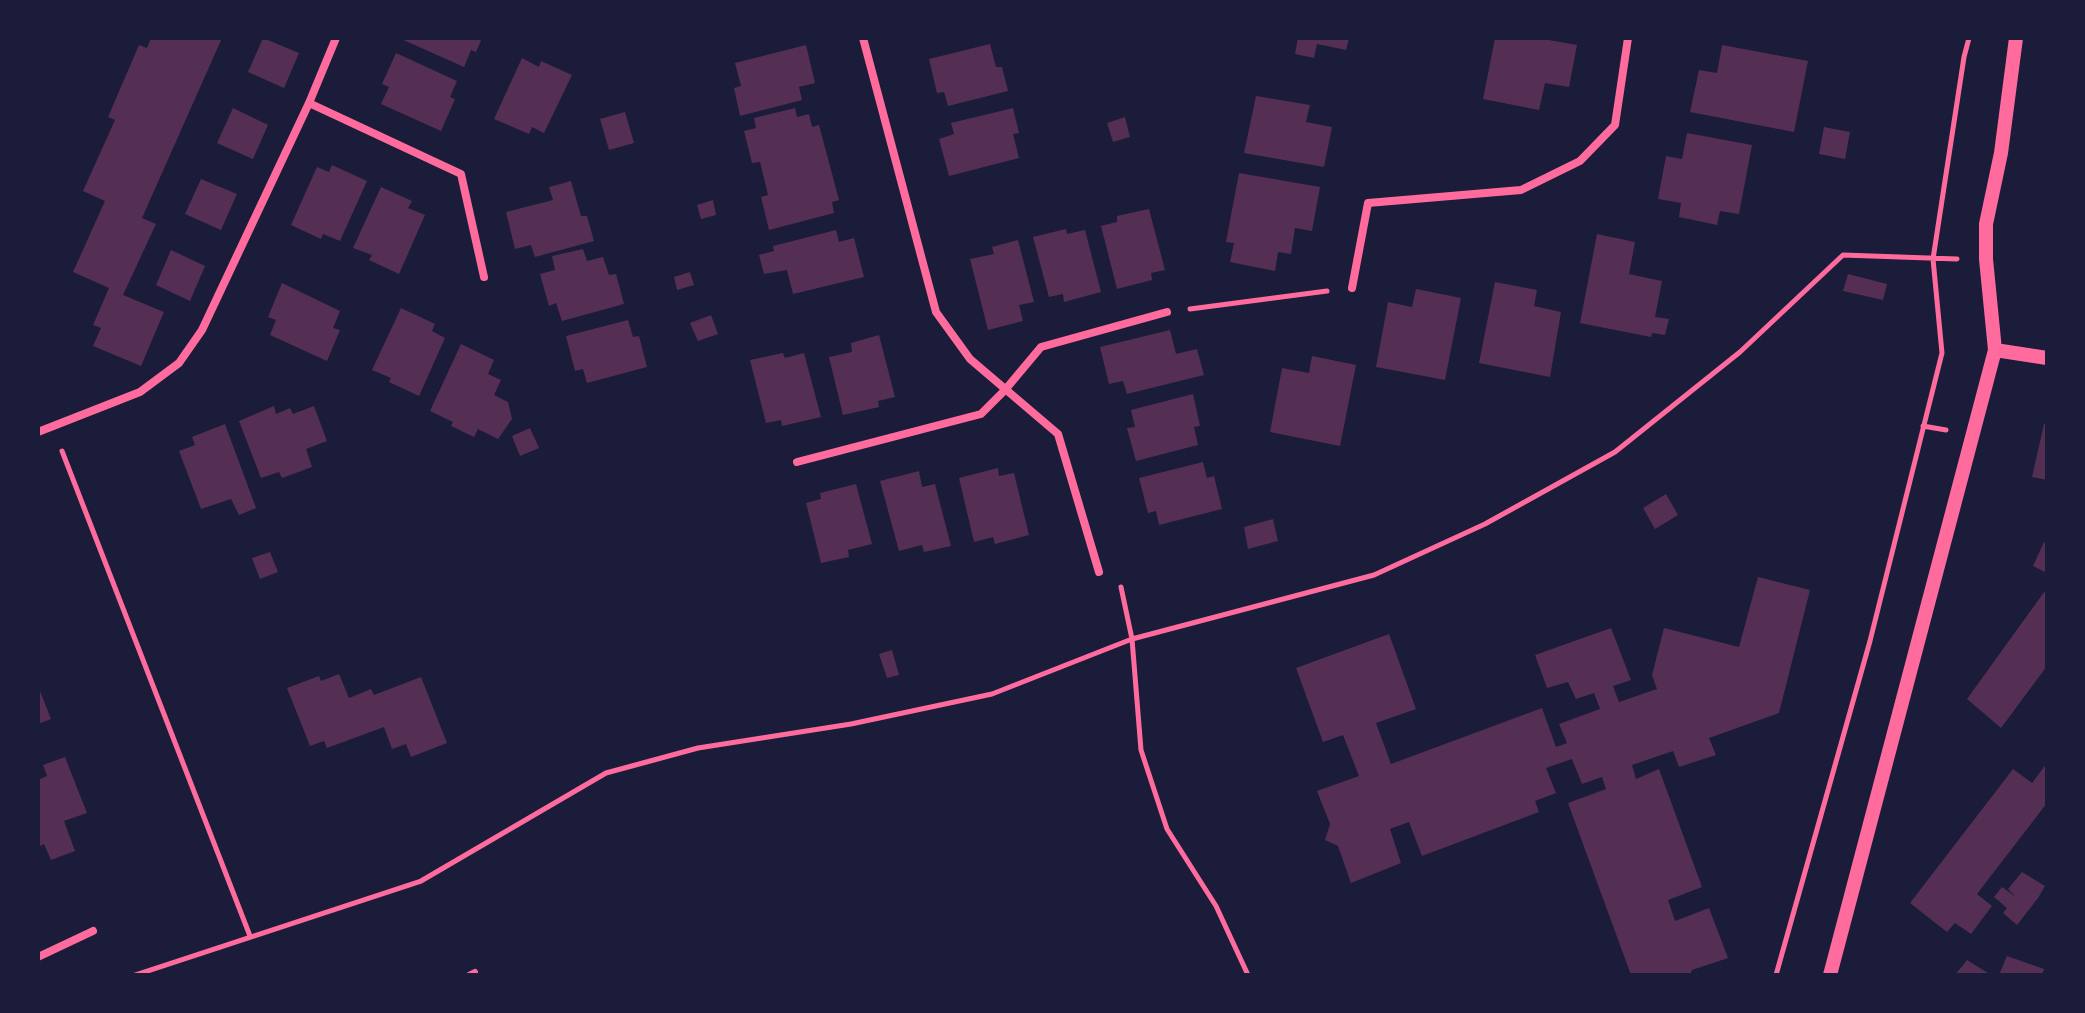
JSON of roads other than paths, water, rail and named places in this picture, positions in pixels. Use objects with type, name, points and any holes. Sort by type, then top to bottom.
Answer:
[{"type":"street","points":[[38,432],[140,392],[179,363],[202,330],[309,103],[336,38]]},
{"type":"street","points":[[863,38],[936,312],[970,359],[1058,434],[1099,572]]},
{"type":"street","points":[[1352,288],[1368,203],[1521,190],[1580,161],[1615,125],[1628,38]]},
{"type":"street","points":[[1830,975],[1995,350],[1986,259],[1986,224],[2001,153],[2016,38]]},
{"type":"street","points":[[309,103],[461,174],[484,277]]},
{"type":"street","points":[[797,462],[981,414],[1041,347],[1167,312]]},
{"type":"street","points":[[1995,350],[2047,358]]},
{"type":"street","points":[[38,957],[93,931]]}]
